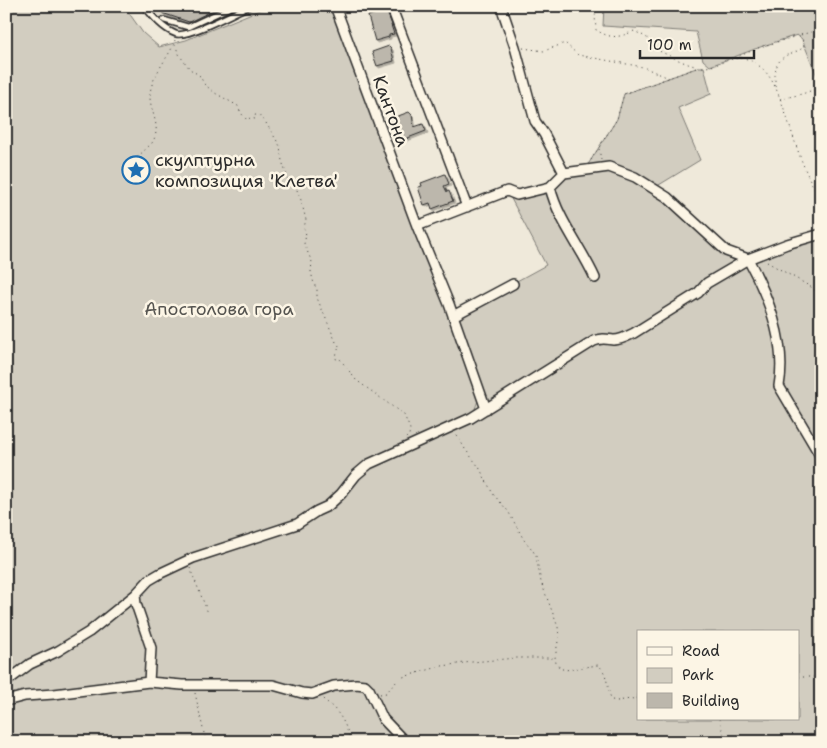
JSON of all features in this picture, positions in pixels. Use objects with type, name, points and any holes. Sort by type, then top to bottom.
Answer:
[{"type":"street","name":"Кантона","points":[[335,6],[417,226],[453,316],[486,409]]},
{"type":"street","name":"Кантона","points":[[391,6],[467,206]]},
{"type":"street","points":[[501,6],[536,121],[564,173]]},
{"type":"street","points":[[417,226],[507,191],[517,194],[550,187],[564,173],[602,167],[615,168],[635,177],[656,190],[726,251],[751,258]]},
{"type":"street","points":[[550,187],[560,213],[595,278]]},
{"type":"street","points":[[6,682],[30,664],[58,651],[88,632],[135,595],[149,580],[193,558],[298,524],[317,510],[334,502],[362,469],[398,450],[454,427],[594,341],[602,338],[614,340],[634,334],[698,293],[707,283],[751,258],[801,239],[821,234]]},
{"type":"street","points":[[751,258],[769,303],[782,353],[782,373],[779,386],[821,457]]},
{"type":"street","points":[[453,316],[513,284]]},
{"type":"street","points":[[135,595],[136,604],[151,648],[149,682]]},
{"type":"street","points":[[6,701],[25,696],[149,682],[182,685],[273,685],[302,693],[314,693],[334,686],[356,684],[369,688],[383,719],[405,742]]},
{"type":"lane","points":[[144,6],[160,24],[177,34],[185,34],[200,29],[249,6]]},
{"type":"lane","points":[[164,20],[188,27],[233,6]]},
{"type":"path","points":[[600,6],[595,16],[596,30],[607,36],[620,37],[634,31],[657,46],[659,51],[700,67]]},
{"type":"path","points":[[580,171],[589,163],[617,119],[624,94],[700,67],[710,66],[734,58],[763,46],[821,29]]},
{"type":"path","points":[[123,171],[155,138],[156,126],[150,98],[155,76],[167,58],[177,34]]},
{"type":"path","points":[[775,87],[775,70],[778,63],[788,54],[804,48],[802,39],[797,35]]},
{"type":"path","points":[[174,43],[181,58],[192,71],[200,76],[204,84],[217,95],[238,106],[247,120],[250,118],[255,119],[255,115],[259,116],[266,123],[280,146],[288,179],[297,190],[303,206],[306,235],[304,244],[312,262],[317,298],[340,348],[336,360],[340,359],[356,380],[406,417],[410,425],[409,433],[398,450]]},
{"type":"path","points":[[515,47],[544,51],[565,43],[578,56],[644,67],[669,78]]},
{"type":"path","points":[[734,58],[747,59],[758,65],[768,74],[780,99],[809,176],[821,199]]},
{"type":"path","points":[[780,99],[821,87]]},
{"type":"path","points":[[599,148],[602,167]]},
{"type":"path","points":[[751,258],[811,287],[821,296]]},
{"type":"path","points":[[454,427],[465,449],[479,467],[493,494],[508,511],[524,540],[536,556],[541,582],[558,627],[559,636],[555,658],[560,668],[565,670],[598,665],[604,671],[612,700],[637,698]]},
{"type":"path","points":[[193,558],[189,566],[208,613]]},
{"type":"path","points":[[372,694],[386,694],[403,677],[442,666],[516,658],[555,658]]},
{"type":"path","points":[[800,677],[821,679]]},
{"type":"path","points":[[182,685],[193,690],[196,695],[206,742]]},
{"type":"path","points":[[314,693],[339,713],[344,721],[351,742]]},
{"type":"path","points":[[719,720],[726,742]]},
{"type":"shaded area","points":[[146,6],[238,6],[196,28],[174,30],[151,13]]},
{"type":"green space","name":"Апостолова гора","points":[[6,6],[124,6],[143,33],[159,47],[186,40],[269,6],[334,6],[479,398],[472,417],[486,408],[453,316],[546,265],[507,191],[517,195],[550,187],[564,173],[580,171],[589,163],[617,119],[624,94],[699,67],[704,67],[711,94],[678,108],[700,160],[654,188],[726,251],[748,259],[821,234],[821,742],[6,742]]},
{"type":"green space","points":[[604,6],[821,6],[821,86],[802,39],[797,35],[710,66],[703,60],[696,32],[603,26]]},
{"type":"building","points":[[158,6],[222,6],[189,22],[162,13]]},
{"type":"building","points":[[385,10],[394,34],[375,41],[368,16]]},
{"type":"building","points":[[389,46],[394,61],[377,66],[372,52]]},
{"type":"building","points":[[409,112],[412,115],[414,127],[423,124],[426,131],[400,141],[390,119]]},
{"type":"building","points":[[445,174],[449,184],[444,186],[447,192],[449,191],[453,201],[432,209],[430,203],[424,205],[418,187],[422,186],[421,183]]},
{"type":"place","name":"скулптурна композиция 'Клетва'","points":[[136,170]]}]
